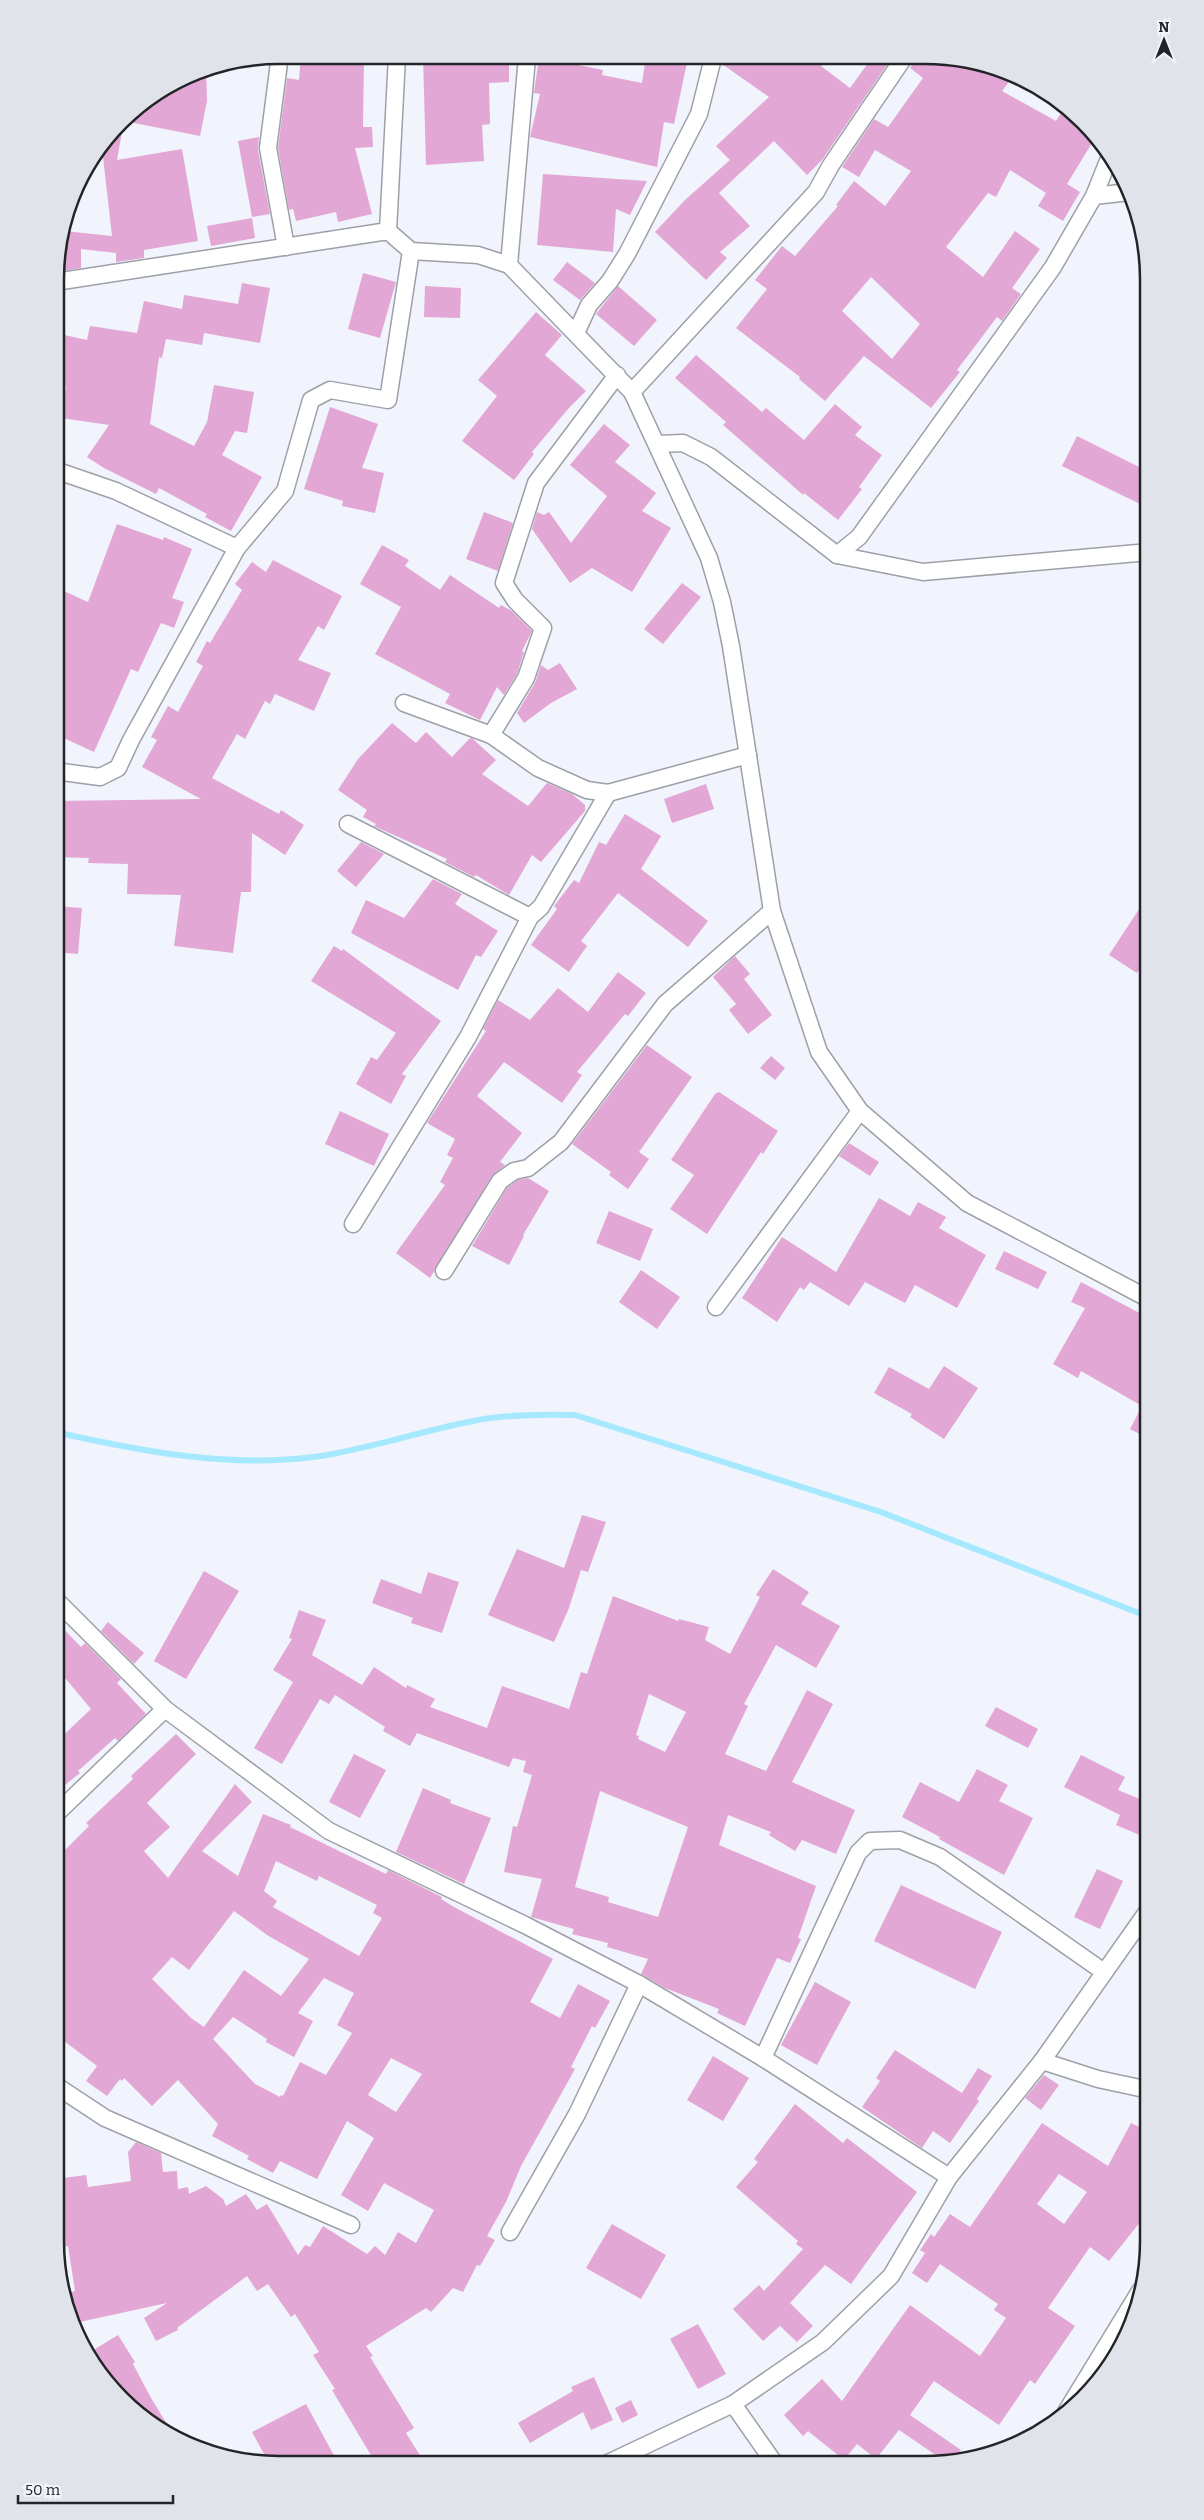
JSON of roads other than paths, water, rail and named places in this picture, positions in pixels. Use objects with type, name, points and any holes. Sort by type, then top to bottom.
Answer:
[{"type":"street","points":[[279,64],[268,148],[286,247]]},
{"type":"street","points":[[388,231],[398,64]]},
{"type":"street","points":[[509,265],[526,64]]},
{"type":"street","points":[[576,333],[589,305],[610,280],[627,254],[699,114],[712,64]]},
{"type":"street","points":[[632,392],[816,192],[831,165],[900,64]]},
{"type":"street","points":[[837,555],[859,537],[1053,267],[1094,196],[1107,164]]},
{"type":"street","points":[[1094,196],[1122,193]]},
{"type":"street","points":[[64,281],[388,231],[411,251],[478,256],[509,265],[632,392],[712,566],[731,646],[772,912],[819,1052],[860,1111],[967,1203],[1140,1293]]},
{"type":"street","points":[[64,772],[100,777],[118,768],[131,740],[183,649],[236,548],[285,491],[311,400],[330,390],[388,400],[411,251]]},
{"type":"street","points":[[491,735],[526,678],[543,628],[514,600],[504,583],[536,483],[617,375]]},
{"type":"street","points":[[657,444],[684,443],[711,457],[837,555],[923,572],[1140,553]]},
{"type":"street","points":[[64,473],[116,491],[236,548]]},
{"type":"street","points":[[404,703],[491,735],[538,768],[587,790],[608,793],[748,755]]},
{"type":"street","points":[[354,1224],[468,1037],[530,917],[540,907],[608,793]]},
{"type":"street","points":[[348,824],[530,917]]},
{"type":"street","points":[[444,1270],[500,1181],[514,1171],[528,1168],[561,1142],[665,1004],[772,912]]},
{"type":"street","points":[[716,1307],[860,1111]]},
{"type":"street","points":[[64,1609],[165,1710],[328,1831],[525,1926],[639,1984],[764,2058],[949,2177]]},
{"type":"street","points":[[64,1806],[165,1710]]},
{"type":"street","points":[[764,2058],[858,1853],[870,1841],[900,1840],[940,1857],[1104,1972]]},
{"type":"street","points":[[623,2456],[733,2404],[823,2342],[891,2276],[949,2177],[1042,2061],[1140,1922]]},
{"type":"street","points":[[510,2232],[578,2114],[639,1984]]},
{"type":"street","points":[[1042,2061],[1098,2079],[1140,2088]]},
{"type":"street","points":[[64,2092],[105,2118],[351,2225]]},
{"type":"street","points":[[1079,2391],[1130,2308]]},
{"type":"street","points":[[733,2404],[769,2456]]},
{"type":"waterway","points":[[64,1434],[184,1456],[216,1459],[281,1460],[334,1454],[453,1425],[498,1417],[575,1415],[881,1512],[1140,1613]]}]
